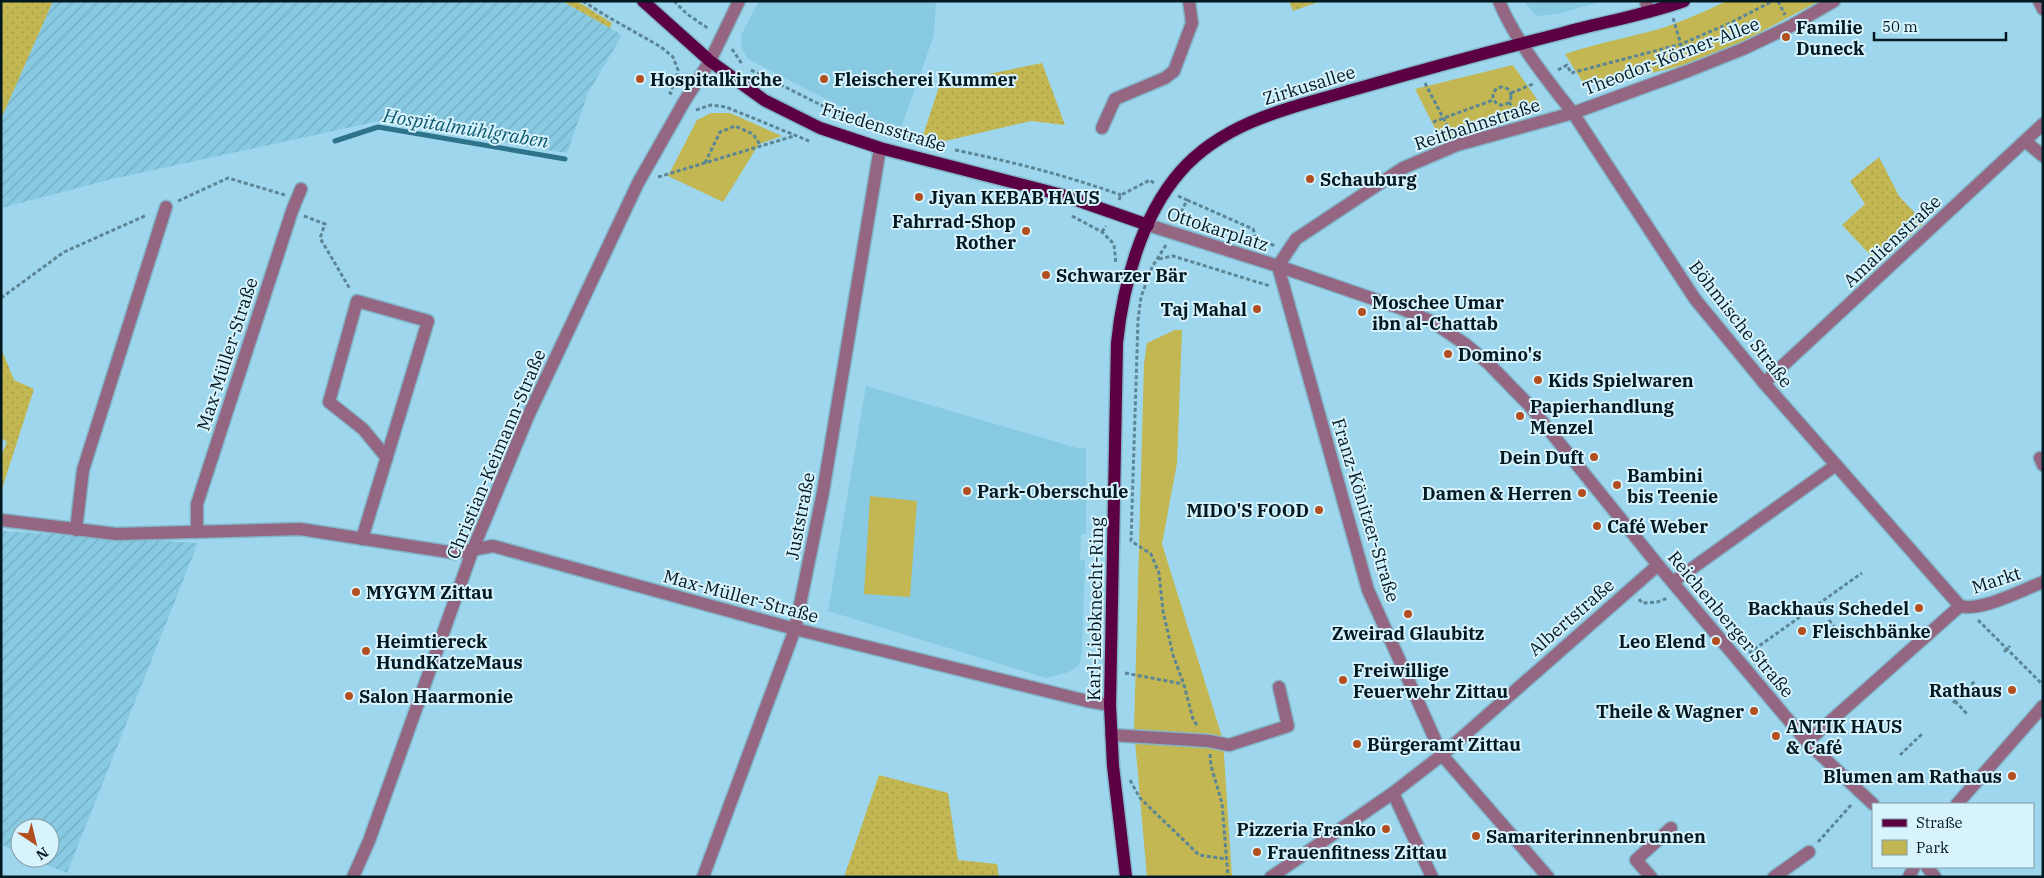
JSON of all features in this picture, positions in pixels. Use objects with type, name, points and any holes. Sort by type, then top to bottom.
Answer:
[{"type":"main road","name":"Friedensstraße","points":[[643,1],[710,61],[764,100],[820,128],[880,148],[1062,195],[1148,225]]},
{"type":"main road","points":[[1523,43],[1647,7],[1670,6],[1684,1]]},
{"type":"main road","name":"Zirkusallee","points":[[1148,225],[1165,190],[1181,171],[1200,153],[1222,137],[1250,122],[1308,102],[1523,43]]},
{"type":"main road","name":"Karl-Liebknecht-Ring","points":[[1126,877],[1111,735],[1110,705],[1117,343],[1124,290],[1148,225]]},
{"type":"street","name":"Christian-Keimann-Straße","points":[[353,877],[369,841],[473,549],[529,414],[638,183],[684,102],[710,61],[739,1]]},
{"type":"street","points":[[1102,128],[1115,98],[1165,78],[1174,71],[1192,23],[1190,1]]},
{"type":"street","name":"Böhmische Straße","points":[[1499,1],[1511,27],[1573,112],[1694,299],[1764,383],[1963,607]]},
{"type":"street","name":"Theodor-Körner-Allee","points":[[1573,112],[1688,71],[1743,49],[1791,26],[1834,1]]},
{"type":"street","points":[[2039,1],[2043,9]]},
{"type":"street","name":"Reitbahnstraße","points":[[1278,266],[1296,239],[1376,184],[1403,168],[1457,145],[1573,112]]},
{"type":"street","name":"Amalienstraße","points":[[1764,383],[2043,124]]},
{"type":"street","points":[[2025,141],[2043,156]]},
{"type":"street","name":"Juststraße","points":[[703,877],[795,629],[823,492],[880,148]]},
{"type":"street","name":"Max-Müller-Straße","points":[[197,532],[197,504],[299,194]]},
{"type":"street","points":[[76,530],[83,470],[166,206]]},
{"type":"street","name":"Ottokarplatz","points":[[1148,225],[1278,266]]},
{"type":"street","name":"Franz-Könitzer-Straße","points":[[1278,266],[1368,590],[1442,755],[1548,877]]},
{"type":"street","name":"Reichenberger Straße","points":[[1278,266],[1400,308],[1431,321],[1465,344],[1488,364],[1528,404],[1658,565],[1807,742],[1873,803]]},
{"type":"street","points":[[362,539],[387,458],[428,321],[357,301],[329,402],[363,429],[387,458]]},
{"type":"street","points":[[1673,582],[1836,465]]},
{"type":"street","name":"Max-Müller-Straße","points":[[1,520],[116,534],[300,530],[455,554],[492,546],[795,629],[1078,699],[1110,705]]},
{"type":"street","name":"Albertstraße","points":[[1271,877],[1393,793],[1442,755],[1658,565]]},
{"type":"street","name":"Markt","points":[[1963,607],[1982,605],[2043,582]]},
{"type":"street","points":[[1807,742],[1963,607]]},
{"type":"street","points":[[1111,735],[1208,741],[1229,745],[1288,726],[1279,687]]},
{"type":"street","points":[[1958,803],[2043,706]]},
{"type":"street","points":[[1393,793],[1432,877]]},
{"type":"street","points":[[1651,877],[1636,860],[1671,828]]},
{"type":"street","points":[[1774,877],[1809,852]]},
{"type":"path","points":[[583,1],[661,47],[673,57],[678,70],[670,93]]},
{"type":"path","points":[[674,1],[687,14],[730,43],[732,51],[740,63],[753,72],[843,116],[930,144]]},
{"type":"path","points":[[1546,77],[1567,65],[1571,73],[1681,44],[1728,24],[1774,1]]},
{"type":"path","points":[[1670,6],[1688,71]]},
{"type":"path","points":[[1425,84],[1452,136]]},
{"type":"path","points":[[1511,93],[1531,86]]},
{"type":"path","points":[[1497,88],[1506,88],[1511,93],[1511,100],[1507,105],[1497,105],[1493,100],[1493,93],[1497,88]]},
{"type":"path","points":[[1433,122],[1493,100]]},
{"type":"path","points":[[705,163],[720,132],[735,126],[753,134],[761,146]]},
{"type":"path","points":[[638,183],[794,136]]},
{"type":"path","points":[[948,149],[1016,162],[1072,178],[1121,195],[1150,180]]},
{"type":"path","points":[[1,298],[64,252],[228,178],[299,194]]},
{"type":"path","points":[[1187,200],[1253,229],[1256,238],[1287,251]]},
{"type":"path","points":[[292,211],[325,224],[320,238],[357,301]]},
{"type":"path","points":[[1102,232],[1114,244],[1115,273]]},
{"type":"path","points":[[1172,232],[1152,267],[1141,297],[1138,320],[1131,541],[1151,554],[1159,573],[1163,611],[1184,684],[1192,720],[1208,741],[1211,766],[1222,802],[1228,877]]},
{"type":"path","points":[[1158,259],[1173,256],[1276,288],[1284,287]]},
{"type":"path","points":[[1738,660],[1862,573]]},
{"type":"path","points":[[1630,590],[1642,602],[1664,600]]},
{"type":"path","points":[[1817,604],[1821,610]]},
{"type":"path","points":[[1963,607],[2043,685]]},
{"type":"path","points":[[1829,620],[1844,640]]},
{"type":"path","points":[[1111,671],[1184,684]]},
{"type":"path","points":[[1968,715],[1954,702],[1976,680]]},
{"type":"path","points":[[1900,755],[1922,734]]},
{"type":"path","points":[[1130,772],[1130,781],[1140,798],[1199,856],[1226,859]]},
{"type":"path","points":[[1809,852],[1861,794]]},
{"type":"shaded area","points":[[53,1],[562,1],[622,35],[588,93],[567,153],[379,121],[108,180],[1,208],[1,119]]},
{"type":"shaded area","points":[[759,1],[936,1],[934,35],[900,131],[861,117],[748,59],[742,50],[741,35]]},
{"type":"shaded area","points":[[1523,1],[1604,1],[1557,14],[1537,16]]},
{"type":"shaded area","name":"Park-Oberschule","points":[[866,386],[1077,448],[1086,448],[1086,534],[1081,534],[1080,560],[1085,560],[1082,651],[1079,665],[1069,672],[1046,678],[828,611]]},
{"type":"shaded area","points":[[1,531],[198,543],[67,873],[54,868],[60,868],[60,818],[10,818],[10,849],[1,844]]},
{"type":"green space","points":[[1,1],[53,1],[1,119]]},
{"type":"green space","points":[[562,1],[577,1],[612,23],[610,28]]},
{"type":"green space","points":[[1289,1],[1321,1],[1293,11]]},
{"type":"green space","points":[[1727,1],[1819,1],[1738,44],[1688,64],[1599,86],[1582,81],[1565,54],[1668,26]]},
{"type":"green space","points":[[1042,63],[1065,125],[1031,121],[941,142],[923,135],[940,84]]},
{"type":"green space","points":[[1513,65],[1543,108],[1441,140],[1415,89]]},
{"type":"green space","points":[[711,113],[730,113],[782,136],[759,144],[723,202],[668,176],[697,120]]},
{"type":"green space","points":[[1879,157],[1899,196],[1924,223],[1879,264],[1842,225],[1865,204],[1850,181]]},
{"type":"green space","points":[[1175,330],[1182,330],[1177,463],[1162,544],[1223,740],[1232,877],[1147,877],[1134,730],[1144,364],[1147,343]]},
{"type":"green space","points":[[1,348],[14,380],[34,389],[1,492],[1,456],[7,442],[3,439],[1,441]]},
{"type":"green space","points":[[870,496],[917,501],[910,597],[864,594]]},
{"type":"green space","points":[[879,775],[948,793],[958,860],[997,864],[999,877],[844,877]]},
{"type":"waterway","name":"Hospitalmühlgraben","points":[[335,141],[378,127],[565,159]]},
{"type":"place","name":"Familie Duneck","points":[[1786,37]]},
{"type":"place","name":"Hospitalkirche","points":[[640,79]]},
{"type":"place","name":"Fleischerei Kummer","points":[[824,79]]},
{"type":"place","name":"Schauburg","points":[[1310,179]]},
{"type":"place","name":"Jiyan KEBAB HAUS","points":[[919,197]]},
{"type":"place","name":"Fahrrad-Shop Rother","points":[[1026,231]]},
{"type":"place","name":"Schwarzer Bär","points":[[1046,275]]},
{"type":"place","name":"Taj Mahal","points":[[1257,309]]},
{"type":"place","name":"Moschee Umar ibn al-Chattab","points":[[1362,312]]},
{"type":"place","name":"Domino's","points":[[1448,354]]},
{"type":"place","name":"Kids Spielwaren","points":[[1538,380]]},
{"type":"place","name":"Papierhandlung Menzel","points":[[1520,416]]},
{"type":"place","name":"Dein Duft","points":[[1594,457]]},
{"type":"place","name":"Bambini bis Teenie","points":[[1617,485]]},
{"type":"place","name":"Park-Oberschule","points":[[967,491]]},
{"type":"place","name":"Damen & Herren","points":[[1582,493]]},
{"type":"place","name":"MIDO'S FOOD","points":[[1319,510]]},
{"type":"place","name":"Café Weber","points":[[1597,526]]},
{"type":"place","name":"MYGYM Zittau","points":[[356,592]]},
{"type":"place","name":"Backhaus Schedel","points":[[1919,608]]},
{"type":"place","name":"Zweirad Glaubitz","points":[[1408,614]]},
{"type":"place","name":"Fleischbänke","points":[[1802,631]]},
{"type":"place","name":"Leo Elend","points":[[1716,641]]},
{"type":"place","name":"Heimtiereck HundKatzeMaus","points":[[366,651]]},
{"type":"place","name":"Freiwillige Feuerwehr Zittau","points":[[1343,680]]},
{"type":"place","name":"Rathaus","points":[[2012,690]]},
{"type":"place","name":"Salon Haarmonie","points":[[349,696]]},
{"type":"place","name":"Theile & Wagner","points":[[1754,711]]},
{"type":"place","name":"ANTIK HAUS & Café","points":[[1776,736]]},
{"type":"place","name":"Bürgeramt Zittau","points":[[1357,744]]},
{"type":"place","name":"Blumen am Rathaus","points":[[2012,776]]},
{"type":"place","name":"Pizzeria Franko","points":[[1386,829]]},
{"type":"place","name":"Samariterinnenbrunnen","points":[[1476,836]]},
{"type":"place","name":"Frauenfitness Zittau","points":[[1257,852]]}]
